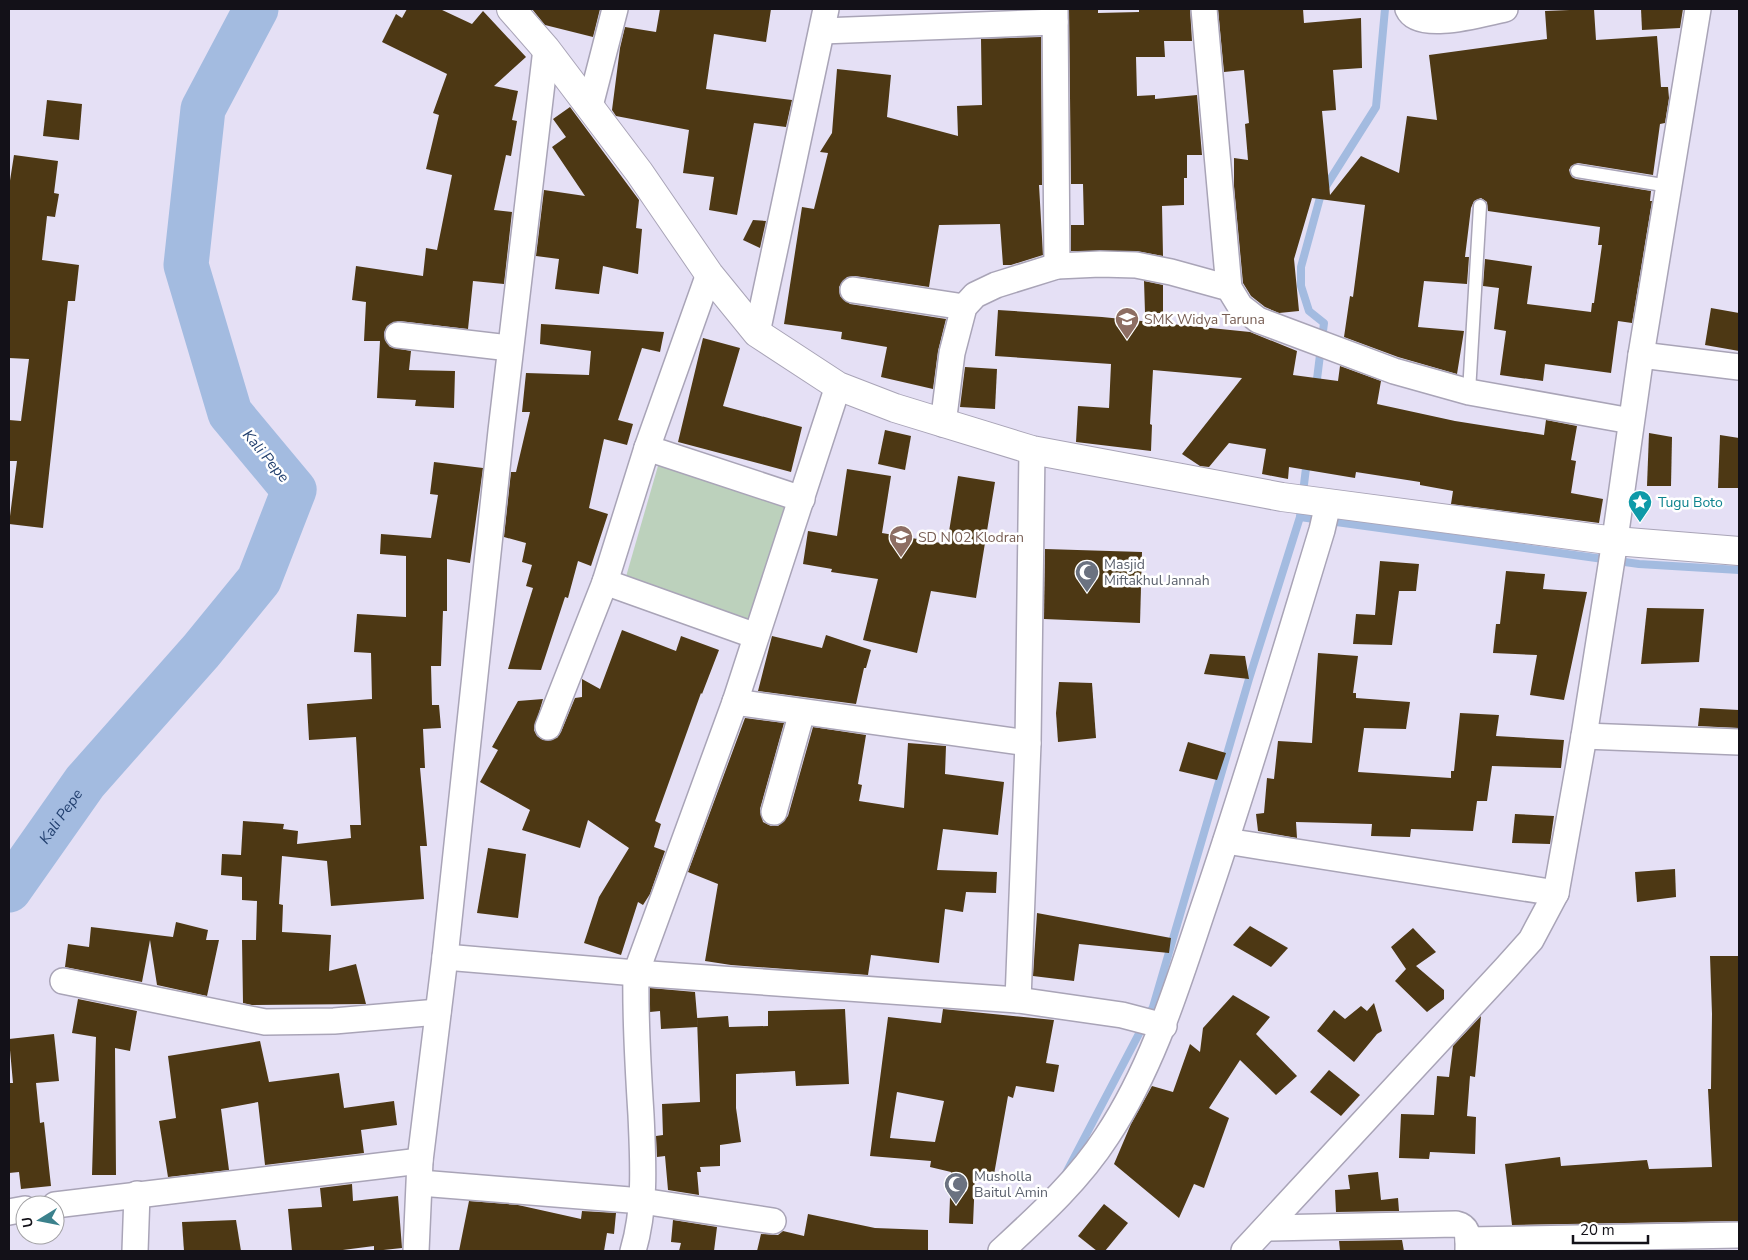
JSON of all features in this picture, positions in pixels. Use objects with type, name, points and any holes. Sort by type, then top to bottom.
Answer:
[{"type":"main road","points":[[511,9],[546,49],[590,106],[639,172],[709,274],[757,333],[838,386],[943,424],[1032,450],[1282,497],[1324,513],[1613,555],[1739,551]]},
{"type":"street","points":[[590,106],[615,9]]},
{"type":"street","points":[[1204,9],[1229,288],[1234,299],[1248,314],[1330,349],[1394,371],[1469,392],[1630,421]]},
{"type":"street","points":[[1408,9],[1421,20],[1441,21],[1505,9]]},
{"type":"street","points":[[1244,1251],[1531,940],[1556,893],[1584,736],[1613,555],[1640,355],[1698,9]]},
{"type":"street","points":[[757,333],[824,20],[1055,15],[1057,266]]},
{"type":"street","points":[[416,1251],[420,1172],[445,957],[510,348],[546,49]]},
{"type":"street","points":[[943,424],[952,353],[964,307],[975,295],[989,288],[1057,266],[1100,264],[1136,266],[1171,272],[1229,288]]},
{"type":"street","points":[[548,727],[605,582],[647,448],[709,274]]},
{"type":"street","points":[[853,290],[964,307]]},
{"type":"street","points":[[398,335],[510,348]]},
{"type":"street","points":[[1640,355],[1739,367]]},
{"type":"street","points":[[633,1251],[642,1201],[643,1163],[635,1004],[636,973],[735,702],[838,386]]},
{"type":"street","points":[[647,448],[802,499]]},
{"type":"street","points":[[1018,1000],[1028,743],[1032,450]]},
{"type":"street","points":[[1001,1251],[1061,1195],[1090,1160],[1124,1106],[1159,1025],[1226,842],[1324,513]]},
{"type":"street","points":[[605,582],[756,636]]},
{"type":"street","points":[[735,702],[1028,743]]},
{"type":"street","points":[[774,812],[802,712]]},
{"type":"street","points":[[1584,736],[1739,742]]},
{"type":"street","points":[[1226,842],[1556,893]]},
{"type":"street","points":[[445,957],[636,973],[1018,1000],[1122,1015],[1159,1025]]},
{"type":"street","points":[[63,981],[265,1022],[334,1021],[438,1012]]},
{"type":"street","points":[[65,1204],[137,1194],[420,1172],[642,1201],[774,1221]]},
{"type":"street","points":[[135,1251],[137,1194]]},
{"type":"street","points":[[1267,1228],[1456,1224],[1462,1226],[1478,1243],[1739,1235]]},
{"type":"lane","points":[[1577,171],[1669,186]]},
{"type":"lane","points":[[1469,392],[1480,206]]},
{"type":"green space","points":[[660,459],[785,505],[747,627],[623,587]]},
{"type":"building","points":[[407,9],[440,9],[472,24],[483,11],[526,57],[494,86],[518,91],[512,120],[517,121],[511,156],[506,155],[494,210],[512,212],[504,284],[473,281],[468,329],[399,321],[387,326],[384,333],[385,340],[390,347],[411,351],[409,370],[455,371],[454,408],[415,406],[416,400],[377,398],[380,341],[364,341],[366,302],[352,300],[356,266],[423,276],[426,248],[437,250],[452,175],[426,169],[439,115],[433,113],[447,74],[382,42],[396,14],[402,18]]},
{"type":"building","points":[[532,9],[600,9],[593,37],[545,25]]},
{"type":"building","points":[[660,9],[771,9],[766,42],[714,34],[706,89],[792,100],[786,127],[754,123],[737,215],[709,210],[714,177],[683,173],[689,130],[616,116],[612,110],[620,48],[625,27],[656,32]]},
{"type":"building","points":[[1069,9],[1098,9],[1098,13],[1139,12],[1139,9],[1190,9],[1192,41],[1164,41],[1165,57],[1136,57],[1137,96],[1155,95],[1155,99],[1197,95],[1202,155],[1187,155],[1187,178],[1184,178],[1184,205],[1162,206],[1163,256],[1136,251],[1071,251],[1071,225],[1084,225],[1083,184],[1071,184]]},
{"type":"building","points":[[1218,9],[1303,9],[1304,23],[1361,18],[1362,68],[1333,70],[1336,110],[1322,111],[1330,195],[1361,156],[1399,173],[1407,116],[1437,120],[1429,55],[1547,39],[1545,11],[1594,9],[1596,40],[1657,36],[1661,87],[1668,87],[1669,98],[1665,123],[1660,124],[1653,175],[1578,163],[1571,166],[1569,170],[1572,177],[1576,179],[1651,191],[1650,201],[1652,201],[1632,323],[1618,321],[1611,373],[1545,364],[1543,381],[1500,375],[1506,331],[1494,329],[1499,288],[1483,286],[1485,259],[1532,266],[1527,304],[1591,312],[1592,303],[1594,303],[1602,245],[1598,245],[1600,227],[1488,211],[1487,202],[1481,198],[1474,201],[1471,208],[1465,257],[1469,257],[1467,284],[1424,281],[1418,327],[1464,331],[1457,374],[1398,357],[1344,337],[1350,296],[1353,297],[1365,205],[1312,198],[1294,259],[1299,311],[1279,313],[1265,307],[1251,296],[1243,283],[1234,186],[1234,158],[1248,160],[1245,124],[1249,123],[1244,70],[1224,72]]},
{"type":"building","points":[[1641,9],[1683,9],[1680,28],[1642,30]]},
{"type":"building","points":[[1041,37],[1042,185],[1039,185],[1043,255],[1011,265],[1003,265],[1000,224],[939,225],[929,287],[855,276],[847,277],[839,287],[840,296],[850,304],[946,319],[938,351],[933,389],[881,377],[887,347],[841,339],[842,332],[784,324],[802,207],[814,209],[828,153],[820,152],[832,133],[837,69],[891,75],[887,117],[958,136],[957,106],[982,105],[981,39]]},
{"type":"building","points":[[47,100],[82,104],[79,140],[43,136]]},
{"type":"building","points":[[570,107],[639,200],[636,228],[642,229],[638,274],[603,266],[599,294],[555,289],[559,259],[536,256],[544,190],[585,196],[552,147],[566,137],[553,119]]},
{"type":"building","points":[[14,155],[58,161],[54,193],[59,194],[55,217],[47,216],[42,260],[79,265],[75,301],[68,301],[43,528],[9,524],[17,461],[9,461],[9,420],[21,421],[29,359],[9,358],[9,187]]},
{"type":"building","points":[[753,220],[766,221],[760,248],[743,240]]},
{"type":"building","points":[[1144,281],[1163,285],[1163,313],[1145,313]]},
{"type":"building","points":[[1711,308],[1739,313],[1739,351],[1705,345]]},
{"type":"building","points":[[998,310],[1102,317],[1250,332],[1297,351],[1293,375],[1338,381],[1340,366],[1381,381],[1377,404],[1455,421],[1544,435],[1546,420],[1577,426],[1571,460],[1576,461],[1571,493],[1603,499],[1599,523],[1451,504],[1453,491],[1420,485],[1420,482],[1356,472],[1355,478],[1289,467],[1288,479],[1262,474],[1266,449],[1229,443],[1209,467],[1200,466],[1182,454],[1242,378],[1153,370],[1150,424],[1152,425],[1151,451],[1076,442],[1078,406],[1109,408],[1111,364],[995,356]]},
{"type":"building","points":[[541,324],[664,332],[660,352],[642,348],[618,420],[633,424],[627,445],[604,439],[589,508],[608,514],[591,566],[578,561],[568,598],[565,597],[541,670],[508,669],[533,588],[526,586],[532,565],[522,562],[526,543],[504,537],[511,472],[516,472],[530,412],[522,412],[526,373],[589,375],[591,351],[540,344]]},
{"type":"building","points":[[703,338],[740,348],[723,406],[802,427],[791,472],[678,442]]},
{"type":"building","points":[[965,367],[997,369],[995,409],[960,407]]},
{"type":"building","points":[[885,430],[911,436],[905,470],[878,464]]},
{"type":"building","points":[[1649,433],[1672,437],[1671,486],[1647,486]]},
{"type":"building","points":[[1720,435],[1739,438],[1739,488],[1718,488]]},
{"type":"building","points":[[434,462],[483,468],[470,563],[447,559],[447,611],[443,611],[441,666],[431,666],[432,705],[439,705],[441,728],[423,729],[425,768],[420,768],[427,846],[420,846],[424,899],[331,906],[327,861],[282,856],[279,904],[283,905],[282,932],[331,935],[329,971],[356,964],[366,1004],[252,1005],[243,1003],[242,940],[256,940],[257,901],[242,900],[242,877],[221,875],[222,854],[241,855],[243,821],[284,824],[283,829],[298,831],[297,844],[351,838],[350,825],[361,825],[356,737],[309,740],[307,704],[372,699],[371,653],[354,652],[357,614],[406,617],[406,556],[380,554],[381,534],[431,538],[438,495],[430,494]]},
{"type":"building","points":[[847,469],[891,476],[882,533],[947,544],[958,476],[995,482],[976,598],[931,591],[917,653],[863,640],[878,579],[831,572],[832,569],[803,564],[808,531],[837,536]]},
{"type":"building","points":[[1045,549],[1142,552],[1140,623],[1044,619]]},
{"type":"building","points":[[1380,561],[1419,564],[1416,591],[1399,591],[1392,645],[1353,644],[1356,614],[1375,615]]},
{"type":"building","points":[[1506,571],[1545,574],[1543,589],[1587,592],[1564,700],[1530,695],[1537,655],[1493,653],[1496,624],[1500,624]]},
{"type":"building","points":[[1647,608],[1704,609],[1699,662],[1641,664]]},
{"type":"building","points":[[622,630],[676,651],[681,636],[719,650],[701,693],[655,821],[661,824],[654,847],[665,851],[650,894],[643,905],[638,902],[621,955],[584,943],[599,897],[629,848],[588,820],[580,848],[522,830],[530,810],[480,782],[498,750],[492,747],[518,701],[543,699],[534,730],[537,736],[543,740],[557,738],[575,698],[582,697],[582,679],[600,689]]},
{"type":"building","points":[[826,635],[871,650],[866,668],[864,668],[856,704],[758,691],[772,636],[822,648]]},
{"type":"building","points":[[1318,653],[1358,656],[1353,693],[1356,693],[1356,698],[1410,702],[1406,729],[1364,728],[1358,772],[1451,778],[1451,771],[1454,771],[1460,713],[1499,715],[1496,736],[1564,740],[1561,768],[1492,766],[1487,801],[1477,801],[1473,831],[1411,829],[1410,837],[1371,836],[1372,824],[1296,822],[1297,838],[1258,831],[1256,814],[1264,813],[1267,778],[1274,779],[1278,741],[1312,743]]},
{"type":"building","points":[[1210,654],[1245,656],[1249,679],[1204,674]]},
{"type":"building","points":[[1059,682],[1092,683],[1096,738],[1058,742],[1056,713]]},
{"type":"building","points":[[1700,708],[1739,710],[1738,728],[1698,726]]},
{"type":"building","points":[[745,718],[784,723],[760,809],[763,822],[771,826],[778,826],[788,816],[813,727],[866,735],[858,784],[862,785],[859,801],[904,808],[908,743],[946,746],[945,774],[1004,782],[998,835],[943,829],[937,870],[997,872],[996,893],[966,892],[963,912],[945,909],[939,963],[871,955],[868,975],[731,965],[705,961],[718,884],[688,872]]},
{"type":"building","points":[[1188,742],[1226,753],[1217,780],[1179,771]]},
{"type":"building","points":[[1515,814],[1554,816],[1550,844],[1512,843]]},
{"type":"building","points":[[488,848],[526,854],[518,918],[477,913]]},
{"type":"building","points":[[1675,869],[1676,897],[1637,902],[1635,872]]},
{"type":"building","points":[[1037,913],[1171,938],[1169,953],[1079,944],[1074,981],[1033,976]]},
{"type":"building","points":[[176,922],[208,930],[206,940],[219,940],[207,996],[157,985],[150,940],[142,982],[65,967],[68,944],[89,947],[91,927],[173,937]]},
{"type":"building","points":[[1250,926],[1288,948],[1271,967],[1233,945]]},
{"type":"building","points":[[1413,928],[1436,952],[1416,966],[1444,990],[1444,999],[1427,1012],[1395,981],[1406,969],[1391,947]]},
{"type":"building","points":[[1710,956],[1739,956],[1739,1221],[1512,1225],[1505,1164],[1560,1157],[1561,1166],[1647,1160],[1649,1169],[1712,1167],[1708,1089],[1711,1089],[1712,1014]]},
{"type":"building","points":[[650,988],[695,992],[698,1027],[661,1029],[660,1011],[650,1012]]},
{"type":"building","points":[[1233,995],[1270,1017],[1256,1034],[1297,1076],[1276,1095],[1240,1060],[1209,1108],[1229,1118],[1204,1188],[1194,1184],[1179,1218],[1114,1164],[1131,1124],[1152,1086],[1173,1092],[1190,1044],[1200,1052],[1203,1028]]},
{"type":"building","points":[[78,999],[137,1011],[130,1051],[115,1048],[116,1175],[92,1175],[96,1037],[72,1033]]},
{"type":"building","points":[[1374,1003],[1382,1031],[1377,1034],[1354,1062],[1317,1031],[1334,1010],[1345,1019],[1361,1006],[1367,1011]]},
{"type":"building","points":[[845,1009],[849,1084],[796,1086],[795,1071],[736,1074],[736,1108],[741,1142],[720,1145],[720,1166],[700,1167],[701,1172],[697,1172],[699,1195],[668,1190],[665,1156],[657,1157],[656,1136],[663,1135],[662,1104],[700,1102],[697,1018],[728,1016],[729,1027],[768,1026],[768,1011]]},
{"type":"building","points":[[943,1009],[1054,1020],[1046,1063],[1059,1065],[1054,1092],[1016,1086],[1013,1098],[1008,1096],[993,1180],[975,1177],[973,1224],[949,1223],[951,1172],[930,1167],[931,1161],[870,1156],[888,1017],[941,1023]],"holes":[[[897,1092],[944,1101],[935,1142],[890,1138]]]},
{"type":"building","points":[[1481,1016],[1475,1077],[1470,1076],[1467,1116],[1476,1117],[1475,1154],[1430,1152],[1429,1159],[1399,1158],[1401,1114],[1434,1115],[1437,1076],[1449,1077],[1453,1046]]},
{"type":"building","points":[[54,1034],[59,1081],[36,1083],[40,1123],[44,1122],[51,1186],[21,1189],[19,1172],[9,1173],[9,1083],[13,1083],[9,1039]]},
{"type":"building","points":[[260,1041],[269,1082],[339,1073],[344,1108],[394,1101],[397,1125],[361,1130],[364,1153],[265,1165],[258,1102],[221,1109],[229,1170],[168,1177],[159,1121],[176,1118],[168,1056]]},
{"type":"building","points":[[1329,1070],[1360,1095],[1341,1116],[1310,1092]]},
{"type":"building","points":[[1378,1172],[1381,1200],[1398,1198],[1399,1211],[1336,1212],[1335,1190],[1350,1189],[1348,1175]]},
{"type":"building","points":[[352,1184],[353,1201],[398,1196],[402,1248],[374,1251],[374,1246],[335,1251],[292,1251],[288,1209],[322,1207],[320,1188]]},
{"type":"building","points":[[469,1201],[518,1205],[581,1219],[582,1211],[616,1213],[614,1234],[607,1233],[604,1251],[459,1251]]},
{"type":"building","points":[[1104,1204],[1128,1223],[1105,1251],[1097,1251],[1078,1236]]},
{"type":"building","points":[[808,1214],[875,1228],[928,1230],[928,1251],[757,1251],[761,1234],[778,1235],[783,1231],[804,1236]]},
{"type":"building","points":[[236,1220],[241,1251],[184,1251],[182,1222]]},
{"type":"building","points":[[673,1220],[717,1227],[714,1251],[679,1251],[681,1243],[671,1242]]},
{"type":"building","points":[[1402,1240],[1404,1251],[1340,1251],[1339,1241]]},
{"type":"waterway","name":"Kali Pepe","points":[[9,890],[85,782],[201,651],[259,580],[294,490],[230,413],[186,265],[203,109],[256,9]]},
{"type":"waterway","points":[[1316,387],[1324,323],[1309,311],[1301,286],[1301,267],[1321,194],[1376,107],[1385,9]]},
{"type":"waterway","points":[[1066,1173],[1153,1007],[1249,679],[1300,517],[1307,460]]},
{"type":"waterway","points":[[1300,517],[1639,564],[1739,570]]},
{"type":"place","name":"SMK Widya Taruna","points":[[1127,340]]},
{"type":"place","name":"Tugu Boto","points":[[1640,523]]},
{"type":"place","name":"SD N 02 Klodran","points":[[901,558]]},
{"type":"place","name":"Masjid Miftakhul Jannah","points":[[1087,593]]},
{"type":"place","name":"Musholla Baitul Amin","points":[[956,1205]]}]
